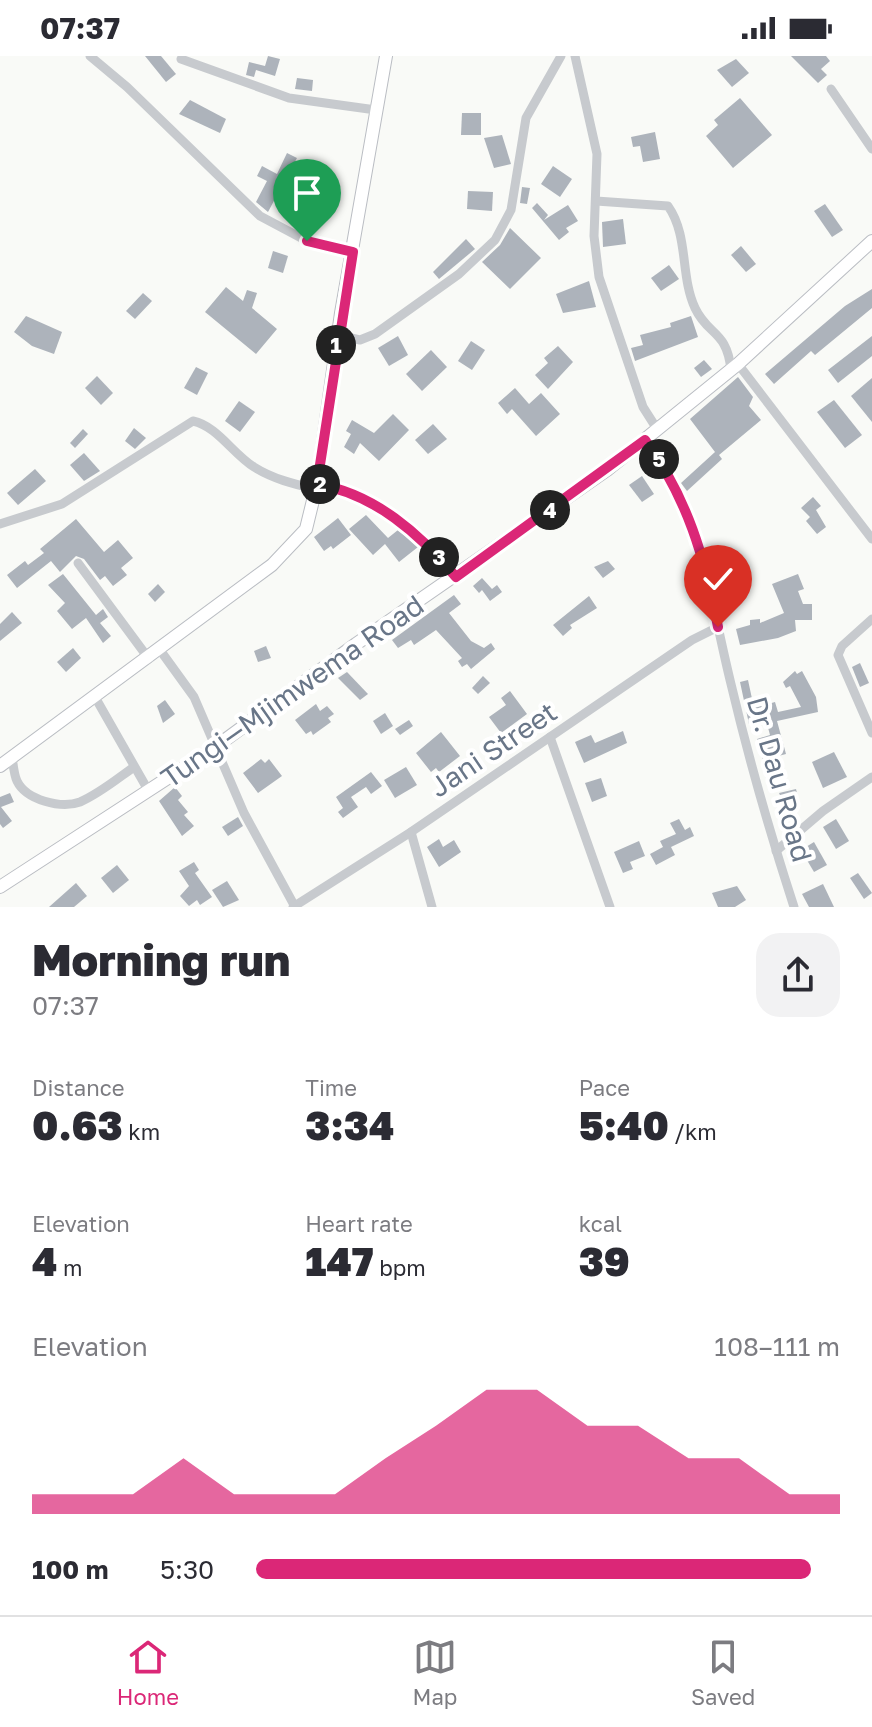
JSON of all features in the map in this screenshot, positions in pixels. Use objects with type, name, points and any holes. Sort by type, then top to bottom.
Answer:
[{"type":"street","points":[[90,56],[260,216],[307,241],[353,252]]},
{"type":"street","points":[[0,766],[149,659],[291,547],[306,529],[316,486],[338,335],[386,56]]},
{"type":"street","points":[[338,335],[368,338],[459,274],[495,240],[511,210],[526,118],[561,56]]},
{"type":"street","points":[[575,56],[597,154],[594,236],[599,277],[643,407],[657,429]]},
{"type":"street","points":[[181,59],[289,98],[376,110]]},
{"type":"street","points":[[831,89],[872,149]]},
{"type":"street","points":[[596,201],[668,206],[678,225],[694,307],[724,341],[734,367],[872,539]]},
{"type":"street","name":"Tungi—Mjimwema Road","points":[[0,887],[214,748],[645,440],[734,367],[872,241]]},
{"type":"street","points":[[0,524],[62,504],[193,421],[203,423],[234,453],[262,472],[354,495],[411,528],[456,577]]},
{"type":"street","name":"Dr. Dau Road","points":[[645,440],[670,476],[685,506],[705,562],[756,791],[794,907]]},
{"type":"street","points":[[78,563],[149,659]]},
{"type":"street","points":[[872,619],[842,646],[838,655],[872,733]]},
{"type":"street","name":"Jani Street","points":[[294,906],[411,832],[692,640],[718,627]]},
{"type":"street","points":[[160,650],[194,697],[214,748],[294,906]]},
{"type":"street","points":[[95,697],[148,790]]},
{"type":"street","points":[[550,737],[610,907]]},
{"type":"street","points":[[12,756],[16,781],[22,789],[45,802],[62,804],[77,803],[134,767]]},
{"type":"street","points":[[776,851],[823,811],[872,777]]},
{"type":"street","points":[[411,832],[432,907]]},
{"type":"building","points":[[145,56],[161,56],[176,74],[166,82]]},
{"type":"building","points":[[268,56],[280,59],[275,76],[256,70],[254,77],[246,75],[249,62],[265,66]]},
{"type":"building","points":[[791,56],[826,56],[830,61],[821,69],[827,75],[818,83]]},
{"type":"building","points":[[736,59],[749,73],[732,87],[717,70]]},
{"type":"building","points":[[297,78],[313,80],[312,91],[295,89]]},
{"type":"building","points":[[740,98],[772,135],[733,168],[706,136],[718,125],[714,120]]},
{"type":"building","points":[[190,100],[226,119],[220,133],[179,114]]},
{"type":"building","points":[[462,113],[481,113],[481,135],[461,135]]},
{"type":"building","points":[[655,132],[660,159],[643,162],[640,146],[633,147],[631,137]]},
{"type":"building","points":[[502,135],[511,164],[494,168],[484,138]]},
{"type":"building","points":[[287,153],[297,158],[268,212],[256,202],[267,181],[257,176],[262,166],[277,174]]},
{"type":"building","points":[[553,166],[572,179],[560,197],[541,184]]},
{"type":"building","points":[[522,187],[530,188],[527,204],[520,203]]},
{"type":"building","points":[[468,191],[493,192],[492,211],[467,209]]},
{"type":"building","points":[[537,203],[548,215],[544,220],[568,205],[578,221],[566,228],[569,232],[559,240],[532,208]]},
{"type":"building","points":[[825,204],[843,230],[832,237],[814,211]]},
{"type":"building","points":[[623,219],[626,244],[603,247],[602,222]]},
{"type":"building","points":[[510,228],[541,258],[510,289],[482,262],[500,245]]},
{"type":"building","points":[[466,239],[475,249],[439,279],[433,272]]},
{"type":"building","points":[[741,246],[756,264],[746,272],[731,255]]},
{"type":"building","points":[[273,251],[288,256],[283,273],[268,268]]},
{"type":"building","points":[[669,265],[679,279],[661,291],[651,278]]},
{"type":"building","points":[[589,281],[596,307],[563,313],[556,294]]},
{"type":"building","points":[[226,287],[243,301],[247,290],[257,293],[252,308],[277,329],[256,354],[205,312]]},
{"type":"building","points":[[872,289],[872,308],[815,355],[811,351],[774,384],[765,374],[845,306]]},
{"type":"building","points":[[143,293],[152,301],[135,319],[126,311]]},
{"type":"building","points":[[26,316],[62,332],[54,354],[32,346],[14,332]]},
{"type":"building","points":[[691,316],[698,337],[635,361],[631,348],[643,345],[640,335],[671,327],[670,323]]},
{"type":"building","points":[[398,336],[408,355],[389,366],[378,348]]},
{"type":"building","points":[[872,336],[872,356],[838,383],[828,370]]},
{"type":"building","points":[[471,341],[485,350],[472,370],[458,361]]},
{"type":"building","points":[[558,346],[573,362],[548,389],[535,375],[548,363],[544,358]]},
{"type":"building","points":[[431,350],[447,367],[422,391],[406,374]]},
{"type":"building","points":[[704,360],[712,369],[701,377],[694,368]]},
{"type":"building","points":[[196,367],[208,373],[197,395],[184,388]]},
{"type":"building","points":[[97,376],[113,393],[101,405],[85,388]]},
{"type":"building","points":[[738,377],[753,397],[749,406],[761,420],[719,455],[722,459],[687,491],[681,483],[715,452],[690,419]]},
{"type":"building","points":[[872,378],[872,422],[851,396]]},
{"type":"building","points":[[515,388],[529,404],[541,393],[560,414],[536,436],[512,409],[507,414],[498,403]]},
{"type":"building","points":[[834,400],[862,435],[845,448],[817,412]]},
{"type":"building","points":[[239,401],[255,412],[240,432],[225,421]]},
{"type":"building","points":[[393,414],[409,430],[379,461],[360,443],[354,454],[344,447],[351,434],[346,431],[352,420],[374,433]]},
{"type":"building","points":[[433,424],[447,439],[428,454],[415,440]]},
{"type":"building","points":[[134,428],[146,438],[135,449],[125,441]]},
{"type":"building","points":[[83,429],[88,434],[75,448],[70,443]]},
{"type":"building","points":[[84,453],[100,471],[84,481],[70,465]]},
{"type":"building","points":[[35,469],[46,481],[18,505],[7,493]]},
{"type":"building","points":[[642,476],[654,494],[642,502],[629,485]]},
{"type":"building","points":[[813,497],[821,506],[816,510],[826,527],[817,534],[806,521],[810,517],[801,508]]},
{"type":"building","points":[[366,515],[388,538],[398,530],[418,547],[399,562],[385,544],[373,555],[349,529]]},
{"type":"building","points":[[338,518],[351,535],[333,549],[331,546],[324,551],[314,537]]},
{"type":"building","points":[[76,519],[104,552],[118,540],[133,558],[121,568],[127,575],[113,586],[105,576],[100,580],[84,559],[76,556],[60,572],[51,561],[17,588],[7,575],[25,561],[28,565],[44,553],[40,549]]},
{"type":"building","points":[[608,561],[615,569],[603,578],[594,567]]},
{"type":"building","points":[[63,574],[96,615],[103,609],[108,617],[100,623],[111,636],[103,643],[86,618],[72,629],[57,611],[65,603],[48,585]]},
{"type":"building","points":[[798,574],[804,589],[798,591],[803,604],[812,604],[812,620],[795,620],[796,631],[778,638],[740,645],[736,629],[750,625],[750,620],[760,619],[760,623],[784,613],[772,584]]},
{"type":"building","points":[[482,578],[492,589],[497,585],[502,592],[490,601],[482,590],[479,593],[473,586]]},
{"type":"building","points":[[158,584],[165,592],[155,602],[148,594]]},
{"type":"building","points":[[454,595],[461,604],[449,613],[471,641],[484,648],[491,643],[495,649],[471,669],[467,664],[462,667],[458,661],[462,658],[436,630],[414,645],[411,640],[398,648],[392,640]]},
{"type":"building","points":[[589,596],[597,608],[570,625],[572,628],[563,636],[553,625]]},
{"type":"building","points":[[12,612],[22,623],[0,641],[0,624]]},
{"type":"building","points":[[266,646],[271,658],[258,662],[254,651]]},
{"type":"building","points":[[73,648],[81,658],[66,672],[57,662]]},
{"type":"building","points":[[860,663],[869,683],[860,687],[852,667]]},
{"type":"building","points":[[795,671],[797,674],[802,671],[816,697],[818,712],[777,721],[786,754],[763,760],[757,739],[770,735],[766,720],[749,724],[740,682],[748,680],[754,708],[775,702],[778,712],[801,707],[790,686],[786,688],[783,682]]},
{"type":"building","points":[[347,672],[368,694],[360,700],[338,678]]},
{"type":"building","points":[[483,676],[490,683],[478,694],[472,688]]},
{"type":"building","points":[[510,691],[527,714],[501,733],[489,717],[506,705],[501,698]]},
{"type":"building","points":[[165,700],[175,714],[163,723],[157,706]]},
{"type":"building","points":[[316,704],[320,711],[327,706],[334,714],[328,718],[331,722],[313,735],[311,731],[306,734],[295,720]]},
{"type":"building","points":[[385,713],[393,726],[381,734],[373,721]]},
{"type":"building","points":[[409,720],[413,726],[400,735],[395,729]]},
{"type":"building","points":[[623,731],[627,743],[584,763],[575,742],[591,735],[595,743]]},
{"type":"building","points":[[441,732],[460,756],[439,772],[436,768],[431,772],[416,753]]},
{"type":"building","points":[[834,752],[847,777],[823,788],[812,762]]},
{"type":"building","points":[[261,759],[265,763],[269,759],[282,776],[258,793],[243,773]]},
{"type":"building","points":[[406,767],[417,785],[395,798],[384,780]]},
{"type":"building","points":[[371,772],[382,786],[371,794],[366,787],[351,797],[358,807],[343,818],[338,812],[343,808],[336,797]]},
{"type":"building","points":[[601,778],[607,796],[592,802],[585,783]]},
{"type":"building","points":[[175,787],[182,796],[178,800],[188,812],[184,815],[194,826],[182,836],[159,801]]},
{"type":"building","points":[[796,789],[799,801],[784,804],[779,793]]},
{"type":"building","points":[[10,793],[14,802],[1,807],[12,821],[3,828],[0,824],[0,797]]},
{"type":"building","points":[[238,817],[243,826],[228,836],[222,827]]},
{"type":"building","points":[[679,819],[685,830],[690,827],[694,836],[671,847],[675,855],[656,865],[650,854],[663,847],[660,841],[676,834],[670,823]]},
{"type":"building","points":[[836,819],[849,841],[836,849],[823,827]]},
{"type":"building","points":[[439,839],[443,847],[454,840],[461,852],[439,867],[427,847]]},
{"type":"building","points":[[639,841],[645,856],[630,862],[633,869],[623,873],[614,852]]},
{"type":"building","points":[[814,842],[827,865],[814,872],[801,850]]},
{"type":"building","points":[[194,862],[199,870],[195,873],[212,897],[200,905],[197,900],[189,906],[180,896],[189,886],[179,871]]},
{"type":"building","points":[[117,865],[129,880],[113,893],[101,878]]},
{"type":"building","points":[[858,873],[872,893],[864,899],[850,878]]},
{"type":"building","points":[[227,881],[239,900],[223,907],[212,890]]},
{"type":"building","points":[[76,883],[87,896],[74,907],[49,907]]},
{"type":"building","points":[[823,884],[834,907],[809,907],[802,894]]},
{"type":"building","points":[[737,886],[746,900],[735,907],[718,907],[712,893]]},
{"type":"route","points":[[307,241],[353,252],[317,484],[354,495],[411,528],[430,545],[456,577],[645,440],[670,476],[685,506],[705,562],[718,627]]}]
